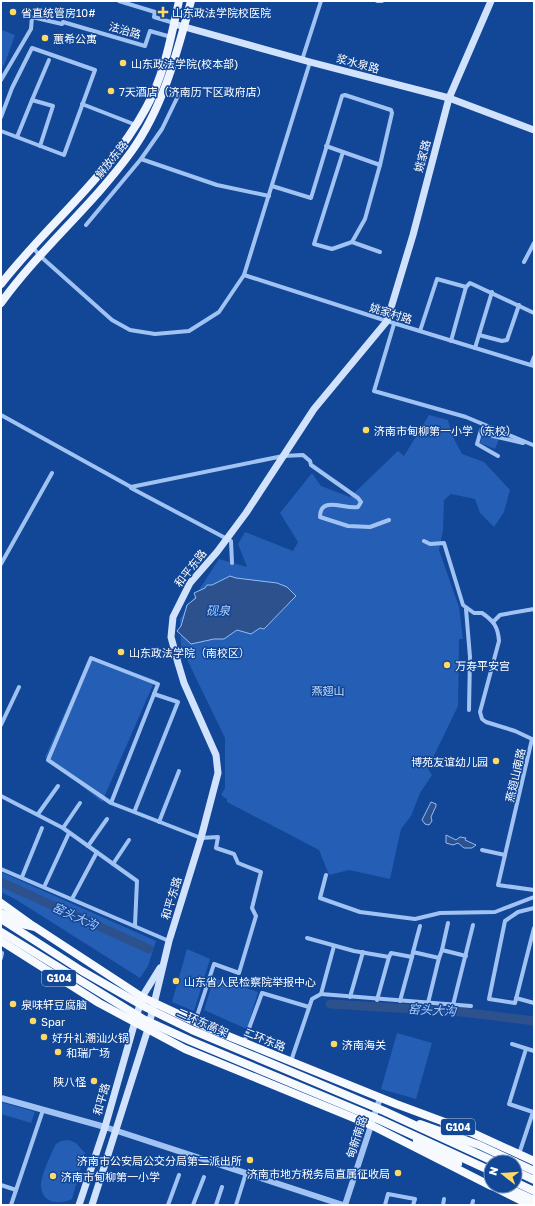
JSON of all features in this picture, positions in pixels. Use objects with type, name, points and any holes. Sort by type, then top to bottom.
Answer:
[{"type":"highway","points":[[1,903],[35,927]]},
{"type":"highway","points":[[1,910],[35,927]]},
{"type":"highway","name":"二环东路","points":[[1,913],[22,924],[35,927],[142,997],[195,1022],[380,1098],[466,1130],[507,1154]]},
{"type":"highway","name":"二环东高架","points":[[1,919],[82,971],[145,1007],[211,1038],[384,1111],[483,1156]]},
{"type":"highway","name":"二环东高架","points":[[1,932],[143,1018],[191,1041],[380,1120],[483,1167]]},
{"type":"highway","name":"G104","points":[[1,938],[13,944],[18,952],[99,1003],[185,1049],[371,1125],[483,1182]]},
{"type":"highway","points":[[1,941],[18,952]]},
{"type":"highway","points":[[2,949],[18,952]]},
{"type":"highway","points":[[384,1111],[503,1154]]},
{"type":"highway","points":[[380,1120],[483,1176]]},
{"type":"highway","name":"二环东路","points":[[523,1160],[534,1161]]},
{"type":"highway","points":[[523,1164],[534,1171]]},
{"type":"highway","points":[[523,1175],[534,1180]]},
{"type":"highway","points":[[523,1186],[534,1191]]},
{"type":"highway","name":"G104","points":[[507,1194],[530,1205]]},
{"type":"highway","points":[[521,1194],[534,1200]]},
{"type":"main road","name":"解放东路","points":[[1,284],[32,246],[93,181],[128,138],[154,93],[172,38],[179,1]]},
{"type":"main road","name":"解放东路","points":[[1,303],[39,255],[104,186],[142,137],[156,112],[191,1]]},
{"type":"main road","name":"姚家路","points":[[391,322],[449,98],[491,1]]},
{"type":"main road","name":"浆水泉路","points":[[174,24],[302,60],[449,98],[534,130]]},
{"type":"main road","name":"和平东路","points":[[155,1003],[163,962],[201,838],[218,773],[216,755],[184,683],[171,637],[173,617],[180,600],[190,583],[217,552],[246,512],[314,409],[391,322]]},
{"type":"main road","name":"和平东路","points":[[142,997],[163,962]]},
{"type":"main road","name":"和平路","points":[[79,1205],[105,1126],[142,997]]},
{"type":"main road","points":[[92,1205],[118,1131],[155,1003]]},
{"type":"street","points":[[119,1],[155,12],[154,18],[174,24]]},
{"type":"street","points":[[302,60],[321,1]]},
{"type":"street","points":[[377,1],[382,1]]},
{"type":"street","name":"法治路","points":[[1,80],[30,29],[32,17],[62,23],[145,46],[150,30],[172,38]]},
{"type":"street","points":[[1,117],[12,88],[32,48],[95,70],[64,155],[1,131]]},
{"type":"street","points":[[17,137],[48,60]]},
{"type":"street","points":[[32,246],[39,255],[112,320],[130,330],[155,334],[189,331],[219,312],[244,275],[310,62]]},
{"type":"street","points":[[272,186],[311,198],[342,96],[345,95],[391,110],[392,113],[380,165],[365,219],[352,242]]},
{"type":"street","points":[[86,225],[141,159],[162,129],[178,96]]},
{"type":"street","points":[[32,100],[53,106],[40,146]]},
{"type":"street","points":[[82,104],[136,125]]},
{"type":"street","points":[[326,146],[380,165]]},
{"type":"street","points":[[343,152],[314,244],[332,249],[352,242],[380,252]]},
{"type":"street","points":[[141,159],[217,185],[269,196]]},
{"type":"street","points":[[524,262],[534,243]]},
{"type":"street","name":"姚家村路","points":[[244,275],[451,341],[533,365]]},
{"type":"street","points":[[420,331],[437,279],[466,287]]},
{"type":"street","points":[[451,341],[466,287],[470,283],[534,313]]},
{"type":"street","points":[[475,348],[492,292]]},
{"type":"street","points":[[479,335],[502,341],[507,340],[519,305]]},
{"type":"street","points":[[391,322],[374,391],[466,417],[534,444]]},
{"type":"street","points":[[533,365],[534,357]]},
{"type":"street","points":[[1,414],[231,541],[232,563]]},
{"type":"street","points":[[498,456],[477,444],[481,430],[492,436],[534,444]]},
{"type":"street","points":[[131,487],[283,456],[303,455],[310,461],[311,465],[358,498],[361,502],[358,507],[352,508],[328,504],[324,506],[320,512],[320,517],[348,526],[370,527],[389,520]]},
{"type":"street","points":[[1,564],[52,473]]},
{"type":"street","points":[[424,541],[430,544],[444,543],[466,609],[470,663],[469,710]]},
{"type":"street","points":[[466,609],[474,613],[482,613],[493,622],[500,615],[534,609]]},
{"type":"street","name":"燕翅山南路","points":[[493,622],[499,631],[499,642],[480,712],[482,718],[486,722],[514,731],[532,739],[498,885],[534,890]]},
{"type":"street","points":[[111,803],[158,684],[90,658],[48,760],[111,803],[201,838],[218,837],[216,848],[234,854],[238,863],[261,872],[252,908],[256,916],[239,973],[214,964],[195,1022]]},
{"type":"street","points":[[1,725],[19,687]]},
{"type":"street","points":[[134,810],[178,702],[154,694]]},
{"type":"street","points":[[159,822],[179,771]]},
{"type":"street","points":[[38,814],[58,786]]},
{"type":"street","points":[[1,796],[63,828],[137,881],[135,925]]},
{"type":"street","points":[[63,828],[80,803]]},
{"type":"street","points":[[88,846],[107,819]]},
{"type":"street","points":[[22,876],[42,828]]},
{"type":"street","points":[[45,885],[70,833]]},
{"type":"street","points":[[113,864],[129,840]]},
{"type":"street","points":[[482,850],[505,855]]},
{"type":"street","points":[[72,899],[97,852]]},
{"type":"street","points":[[1,869],[135,925],[169,941]]},
{"type":"street","points":[[326,875],[320,898],[360,912],[415,919],[440,913],[495,912],[534,897]]},
{"type":"street","points":[[534,908],[518,912],[505,921],[489,999],[515,1003],[534,928]]},
{"type":"street","points":[[428,1003],[448,923]]},
{"type":"street","points":[[453,1005],[473,925]]},
{"type":"street","points":[[400,1001],[420,926]]},
{"type":"street","points":[[307,938],[334,946],[389,957]]},
{"type":"street","points":[[321,994],[334,946]]},
{"type":"street","points":[[1,958],[2,949]]},
{"type":"street","points":[[442,950],[466,956]]},
{"type":"street","points":[[350,997],[364,952]]},
{"type":"street","points":[[413,952],[440,958]]},
{"type":"street","points":[[377,1000],[391,953],[412,957]]},
{"type":"street","points":[[244,1042],[262,993],[309,1007]]},
{"type":"street","points":[[291,1061],[312,999],[321,994],[377,1000],[471,1006]]},
{"type":"street","points":[[516,998],[534,1003]]},
{"type":"street","points":[[512,1044],[534,1051]]},
{"type":"street","points":[[518,1154],[533,1112],[509,1104],[526,1048]]},
{"type":"street","points":[[1,1098],[43,1110],[49,1109],[105,1126],[344,1205]]},
{"type":"street","name":"甸新南路","points":[[344,1205],[380,1098]]},
{"type":"street","points":[[11,1205],[43,1110]]},
{"type":"street","points":[[236,1205],[246,1173]]},
{"type":"street","points":[[168,1205],[179,1175]]},
{"type":"street","points":[[194,1205],[204,1177]]},
{"type":"street","points":[[1,1185],[16,1190]]},
{"type":"street","points":[[216,1205],[222,1187]]},
{"type":"street","points":[[385,1205],[388,1194],[415,1199],[413,1205]]},
{"type":"street","points":[[443,1205],[444,1200]]},
{"type":"green space","points":[[2,30],[15,35],[5,63],[1,69]]},
{"type":"green space","name":"燕翅山","points":[[429,415],[448,420],[452,435],[462,454],[484,462],[510,490],[504,512],[494,527],[480,513],[475,499],[451,494],[444,500],[443,530],[439,550],[459,607],[463,639],[459,639],[458,706],[428,769],[432,775],[420,793],[411,816],[401,829],[390,879],[349,870],[329,875],[319,850],[227,802],[227,799],[221,795],[225,788],[225,738],[181,647],[180,619],[219,559],[247,567],[238,544],[245,532],[293,551],[298,542],[280,513],[312,473],[321,486],[350,497],[398,451],[404,456]]},
{"type":"green space","points":[[483,433],[499,439],[495,449],[480,443]]},
{"type":"green space","points":[[90,656],[155,680],[102,802],[45,757]]},
{"type":"green space","points":[[1,872],[156,941],[148,966],[140,978],[15,899],[1,892]]},
{"type":"green space","points":[[187,949],[210,959],[194,1011],[172,1002]]},
{"type":"green space","points":[[214,978],[258,992],[247,1029],[204,1010]]},
{"type":"green space","points":[[397,1033],[432,1043],[416,1099],[381,1089]]},
{"type":"green space","points":[[1,1102],[35,1112],[31,1123],[1,1114]]},
{"type":"green space","points":[[69,1140],[76,1143],[85,1153],[72,1199],[62,1202],[52,1202],[44,1196],[42,1192],[42,1177],[56,1144],[61,1141]]},
{"type":"water","name":"砚泉","points":[[230,576],[277,583],[287,587],[296,596],[264,629],[260,628],[251,634],[237,630],[224,639],[214,639],[191,644],[177,631],[181,626],[187,605],[196,598],[194,593],[205,588],[207,585],[212,585]]},
{"type":"water","points":[[431,802],[436,804],[436,806],[431,817],[432,821],[429,825],[425,824],[422,820]]},
{"type":"water","points":[[446,835],[456,840],[460,837],[466,838],[465,840],[476,845],[472,848],[464,848],[458,843],[453,845],[446,843]]},
{"type":"waterway","name":"窑头大沟","points":[[1,882],[149,949]]},
{"type":"waterway","name":"窑头大沟","points":[[330,1004],[462,1012],[534,1021]]},
{"type":"place","name":"省直统管房10#","points":[[13,12]]},
{"type":"place","name":"山东政法学院校医院","points":[[163,12]]},
{"type":"place","name":"蕙希公寓","points":[[45,38]]},
{"type":"place","name":"山东政法学院(校本部)","points":[[123,63]]},
{"type":"place","name":"7天酒店（济南历下区政府店）","points":[[111,91]]},
{"type":"place","name":"济南市甸柳第一小学（东校）","points":[[366,430]]},
{"type":"place","name":"山东政法学院（南校区）","points":[[121,652]]},
{"type":"place","name":"万寿平安宫","points":[[447,665]]},
{"type":"place","name":"博苑友谊幼儿园","points":[[496,761]]},
{"type":"place","name":"山东省人民检察院举报中心","points":[[176,981]]},
{"type":"place","name":"泉味轩豆腐脑","points":[[13,1004]]},
{"type":"place","name":"Spar","points":[[33,1021]]},
{"type":"place","name":"好升礼潮汕火锅","points":[[44,1037]]},
{"type":"place","name":"济南海关","points":[[334,1044]]},
{"type":"place","name":"和瑞广场","points":[[58,1052]]},
{"type":"place","name":"陕八怪","points":[[94,1081]]},
{"type":"place","name":"济南市公安局公交分局第二派出所","points":[[250,1160]]},
{"type":"place","name":"济南市地方税务局直属征收局","points":[[398,1173]]},
{"type":"place","name":"济南市甸柳第一小学","points":[[53,1176]]}]
